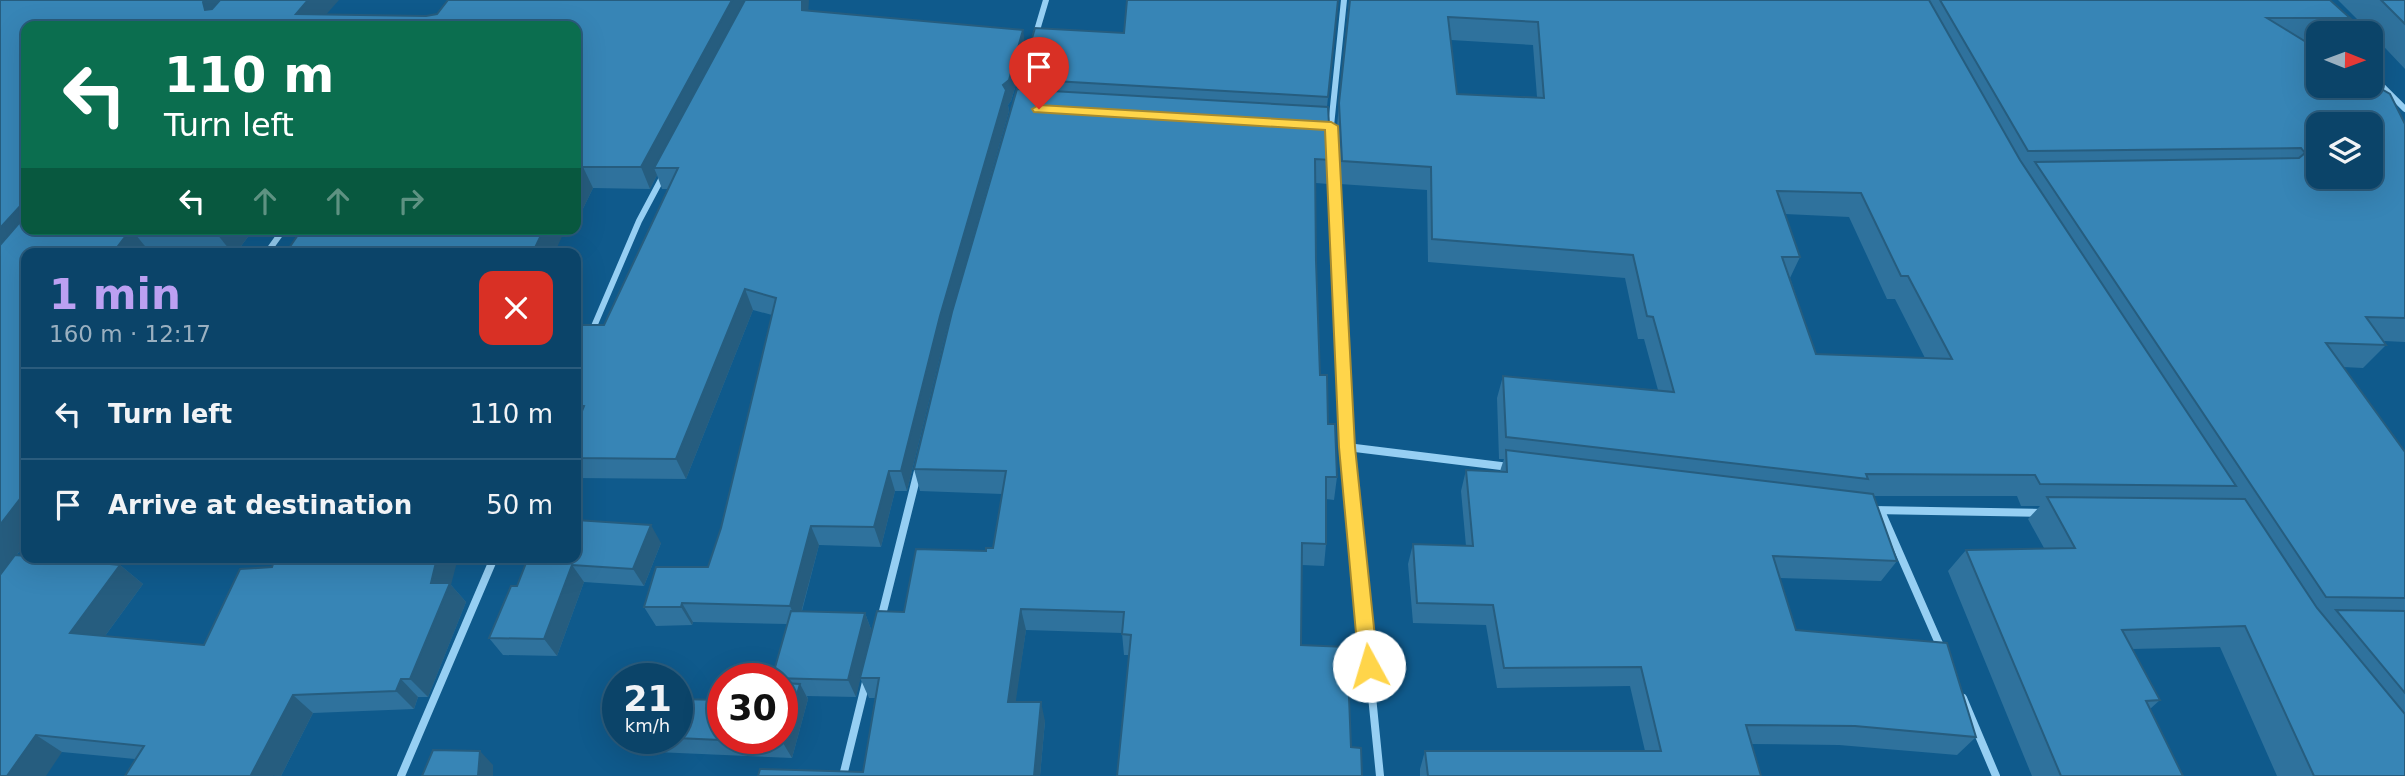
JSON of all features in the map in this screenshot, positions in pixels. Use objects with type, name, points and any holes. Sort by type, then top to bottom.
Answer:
[{"type":"street","points":[[1031,48],[1046,0]]},
{"type":"street","points":[[1344,0],[1331,126],[1347,447],[1380,776]]},
{"type":"street","points":[[2384,88],[2405,109]]},
{"type":"street","points":[[1317,125],[1331,126]]},
{"type":"street","points":[[587,343],[639,221],[665,172]]},
{"type":"street","points":[[1347,447],[1525,468]]},
{"type":"street","points":[[879,629],[921,456]]},
{"type":"street","points":[[1867,510],[2046,513]]},
{"type":"street","points":[[1881,511],[1946,660]]},
{"type":"street","points":[[401,776],[492,563]]},
{"type":"street","points":[[843,776],[869,669]]},
{"type":"street","points":[[1957,684],[1996,776]]},
{"type":"building","points":[[0,0],[205,0],[205,10],[212,9],[220,0],[308,0],[296,14],[426,16],[437,14],[448,0],[732,0],[641,167],[583,167],[581,171],[581,21],[21,21],[21,205],[0,228]]},
{"type":"building","points":[[745,0],[802,0],[802,10],[1023,30],[1009,80],[1003,85],[1006,90],[940,316],[901,471],[889,471],[874,527],[811,526],[790,606],[682,603],[681,607],[644,607],[656,567],[708,567],[721,528],[776,298],[745,289],[676,459],[581,458],[581,414],[584,406],[581,406],[581,327],[582,325],[604,325],[678,168],[654,168]]},
{"type":"building","points":[[1127,0],[1338,0],[1328,97],[1020,79],[1035,28],[1124,33]]},
{"type":"building","points":[[1350,0],[1929,0],[2020,160],[2236,486],[2040,484],[2035,475],[1866,474],[1868,479],[1506,437],[1503,376],[1674,392],[1653,317],[1647,316],[1633,255],[1432,239],[1431,167],[1342,161],[1339,103]],"holes":[[[1448,17],[1538,22],[1544,98],[1457,94]],[[1777,191],[1861,193],[1901,276],[1908,276],[1952,359],[1816,354],[1782,257],[1800,257]]]},
{"type":"building","points":[[1940,0],[2330,0],[2350,18],[2267,18],[2306,42],[2306,98],[2384,98],[2384,91],[2390,94],[2405,124],[2405,318],[2366,317],[2386,345],[2326,343],[2405,452],[2405,598],[2326,597],[2035,162],[2299,158],[2305,153],[2301,148],[2028,151]]},
{"type":"building","points":[[2381,0],[2405,0],[2405,24]]},
{"type":"building","points":[[1017,89],[1328,107],[1331,160],[1315,159],[1316,261],[1320,375],[1327,375],[1328,424],[1335,424],[1337,477],[1326,477],[1326,544],[1302,543],[1301,645],[1347,647],[1351,747],[1361,748],[1362,776],[1117,776],[1131,635],[1122,634],[1124,612],[1021,609],[1008,702],[1041,702],[1034,776],[758,776],[760,769],[863,772],[879,678],[860,678],[877,611],[904,612],[916,549],[986,551],[986,548],[993,548],[1006,471],[914,469],[952,312]]},
{"type":"building","points":[[21,221],[21,235],[126,235],[117,248],[21,248],[21,498],[0,525],[0,245]]},
{"type":"building","points":[[298,235],[541,235],[535,248],[289,248]]},
{"type":"building","points":[[1506,450],[1873,494],[1897,561],[1773,556],[1796,630],[1947,643],[1976,737],[1855,726],[1746,725],[1761,776],[1428,776],[1425,751],[1661,751],[1641,667],[1504,668],[1493,605],[1417,603],[1413,544],[1473,546],[1466,470],[1507,472]]},
{"type":"building","points":[[2047,497],[2245,499],[2317,608],[2405,714],[2405,776],[2314,776],[2245,626],[2122,630],[2160,700],[2146,701],[2183,776],[2061,776],[1966,550],[2075,548]]},
{"type":"building","points":[[581,520],[651,525],[633,569],[572,565],[544,639],[489,638],[511,586],[517,586],[526,563],[581,563]]},
{"type":"building","points":[[15,555],[21,556],[21,563],[120,565],[70,633],[204,645],[240,569],[272,567],[273,563],[436,563],[431,583],[450,583],[410,679],[401,679],[396,691],[293,695],[251,775],[273,776],[125,776],[144,746],[36,735],[7,776],[0,776],[0,575]]},
{"type":"building","points":[[2336,610],[2405,611],[2405,693]]},
{"type":"building","points":[[791,611],[865,613],[848,680],[798,679],[798,663],[776,663]]},
{"type":"building","points":[[693,699],[707,700],[707,739],[693,739]]},
{"type":"building","points":[[433,750],[480,751],[478,776],[422,776]]},
{"type":"route","points":[[1039,109],[1331,126],[1347,447],[1369,666]]}]
